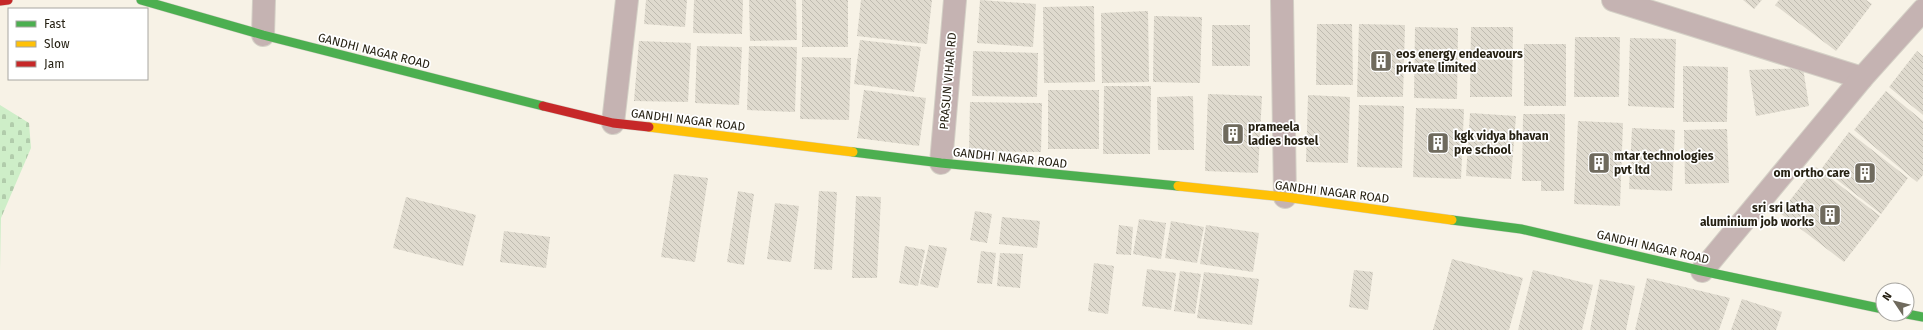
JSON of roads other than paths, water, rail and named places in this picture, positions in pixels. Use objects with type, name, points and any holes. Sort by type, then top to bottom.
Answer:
[{"type":"main road","points":[[0,1],[8,0]]},
{"type":"main road","name":"GANDHI NAGAR ROAD","points":[[141,0],[262,35],[613,124],[941,163],[1286,197],[1521,229],[1702,271],[1875,307]]},
{"type":"street","points":[[262,35],[264,0]]},
{"type":"street","points":[[613,124],[627,0]]},
{"type":"street","name":"PRASUN VIHAR RD","points":[[941,163],[955,0]]},
{"type":"street","points":[[1282,0],[1286,197]]},
{"type":"street","points":[[1613,0],[1862,78]]},
{"type":"street","points":[[1702,271],[1862,78],[1923,10]]},
{"type":"place","name":"eos energy endeavours private limited","points":[[1381,61]]},
{"type":"place","name":"prameela ladies hostel","points":[[1233,134]]},
{"type":"place","name":"kgk vidya bhavan pre school","points":[[1438,143]]},
{"type":"place","name":"mtar technologies pvt ltd","points":[[1599,163]]},
{"type":"place","name":"om ortho care","points":[[1865,173]]},
{"type":"place","name":"sri sri latha aluminium job works","points":[[1830,215]]}]
